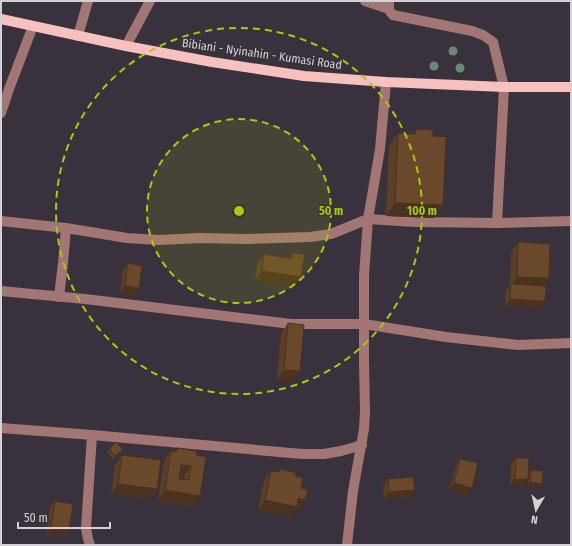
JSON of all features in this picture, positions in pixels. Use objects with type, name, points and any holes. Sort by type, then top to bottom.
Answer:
[{"type":"main road","name":"Bibiani - Nyinahin - Kumasi Road","points":[[1,19],[126,46],[212,62],[304,76],[386,82],[504,87],[571,87]]},
{"type":"street","points":[[78,36],[88,1]]},
{"type":"street","points":[[126,46],[150,1]]},
{"type":"street","points":[[365,1],[389,5],[390,13],[393,15],[472,31],[483,35],[493,42],[504,87],[497,223]]},
{"type":"street","points":[[1,113],[33,26]]},
{"type":"street","points":[[347,545],[362,445],[365,411],[364,276],[368,219],[380,149],[386,82]]},
{"type":"street","points":[[1,221],[66,228],[127,238],[159,240],[310,237],[331,234],[368,219],[415,222],[497,223],[571,221]]},
{"type":"street","points":[[59,296],[66,228]]},
{"type":"street","points":[[1,291],[59,296],[291,324],[364,324],[446,337],[518,345],[571,343]]},
{"type":"street","points":[[1,428],[302,454],[324,454],[362,445]]},
{"type":"street","points":[[90,545],[86,528],[92,435]]},
{"type":"building","points":[[416,129],[433,130],[433,136],[446,137],[443,205],[395,203],[398,133],[415,134]]},
{"type":"building","points":[[518,242],[550,244],[549,278],[517,277]]},
{"type":"building","points":[[293,253],[305,254],[301,277],[262,271],[264,254],[292,259]]},
{"type":"building","points":[[128,263],[142,266],[139,288],[125,286]]},
{"type":"building","points":[[511,284],[546,286],[545,301],[510,299]]},
{"type":"building","points":[[288,323],[304,325],[300,371],[284,370]]},
{"type":"building","points":[[116,442],[123,450],[115,456],[109,449]]},
{"type":"building","points":[[178,448],[196,451],[196,455],[206,457],[200,496],[165,490],[171,451],[177,452]],"holes":[[[181,465],[191,466],[189,480],[179,479]]]},
{"type":"building","points":[[122,455],[161,460],[157,489],[118,484]]},
{"type":"building","points":[[516,458],[529,458],[528,479],[515,479]]},
{"type":"building","points":[[460,459],[478,463],[472,488],[454,483]]},
{"type":"building","points":[[280,469],[296,473],[295,476],[303,478],[301,488],[308,490],[305,500],[298,498],[297,507],[265,500],[271,471],[279,472]]},
{"type":"building","points":[[531,470],[543,471],[542,484],[530,482]]},
{"type":"building","points":[[413,477],[415,490],[389,492],[388,479]]},
{"type":"building","points":[[55,501],[73,504],[69,530],[51,527]]}]
